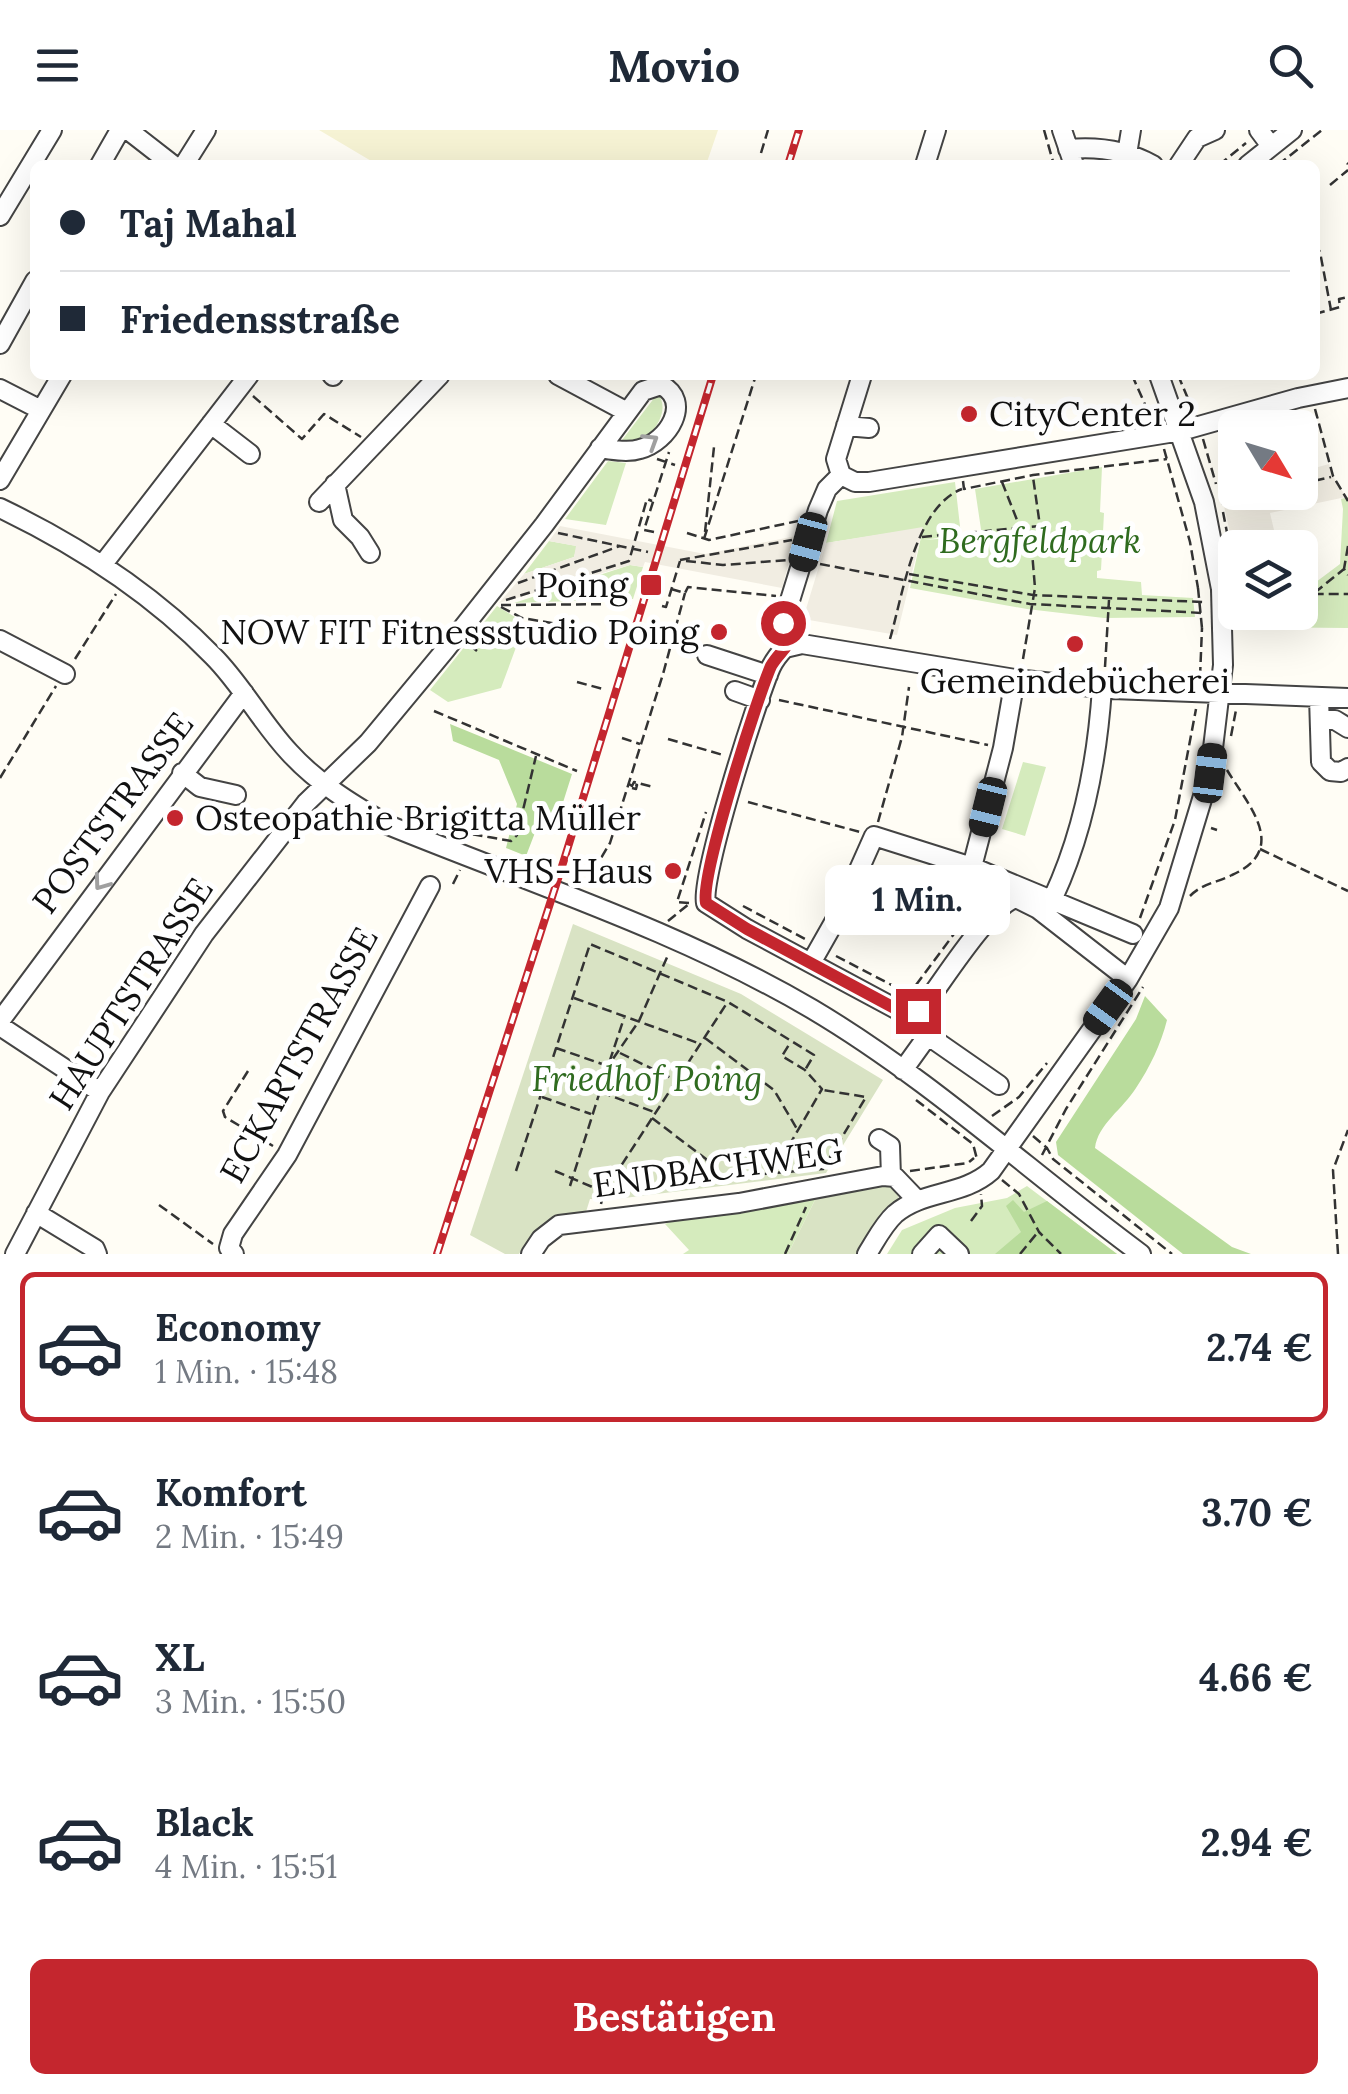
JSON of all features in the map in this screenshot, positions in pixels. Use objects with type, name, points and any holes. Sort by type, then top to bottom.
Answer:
[{"type":"street","points":[[34,160],[52,130]]},
{"type":"street","points":[[103,160],[124,130],[165,160]]},
{"type":"street","points":[[187,160],[206,130]]},
{"type":"street","points":[[927,160],[936,130]]},
{"type":"street","points":[[1062,130],[1071,157],[1095,138],[1142,160]]},
{"type":"street","points":[[1127,154],[1131,130]]},
{"type":"street","points":[[1182,160],[1197,138],[1215,130]]},
{"type":"street","points":[[1251,160],[1264,136],[1292,130]]},
{"type":"street","points":[[0,216],[30,166]]},
{"type":"street","points":[[0,344],[30,290]]},
{"type":"street","points":[[0,480],[59,380]]},
{"type":"street","points":[[103,564],[244,380]]},
{"type":"street","points":[[319,502],[435,380]]},
{"type":"street","points":[[569,380],[628,412]]},
{"type":"street","points":[[860,380],[836,459],[841,474],[856,482],[1180,432],[1348,388]]},
{"type":"street","points":[[1161,380],[1204,502],[1218,596]]},
{"type":"street","name":"HAUPTSTRASSE","points":[[15,1254],[100,1092],[204,934],[306,803],[368,743],[446,649],[600,448],[644,392],[654,385],[666,387],[676,399],[674,418],[661,438],[640,449],[600,448]]},
{"type":"street","points":[[0,389],[42,410]]},
{"type":"street","points":[[211,424],[250,454]]},
{"type":"street","points":[[846,426],[869,428]]},
{"type":"street","points":[[841,474],[827,489],[818,510],[783,623],[785,648],[768,675],[769,700],[704,892],[706,903],[811,964],[898,1010],[913,1013],[926,1003],[1005,901],[1016,898],[1049,906],[1133,934]]},
{"type":"street","points":[[335,484],[343,520],[370,553]]},
{"type":"street","points":[[0,508],[103,564],[182,625],[216,658],[290,753],[324,785],[388,824],[660,932],[812,1010],[903,1070],[1141,1254]]},
{"type":"street","points":[[867,1254],[893,1216],[918,1200],[973,1184],[991,1171],[1128,979],[1169,908],[1207,787],[1220,692],[1223,630]]},
{"type":"street","points":[[0,640],[65,674]]},
{"type":"street","points":[[785,648],[802,644],[1014,680],[1102,688],[1348,698]]},
{"type":"street","points":[[707,655],[768,675]]},
{"type":"street","points":[[972,867],[1003,748],[1014,680]]},
{"type":"street","points":[[1049,906],[1065,868],[1096,757],[1102,688]]},
{"type":"street","points":[[735,692],[769,700]]},
{"type":"street","name":"POSTSTRASSE","points":[[0,1024],[244,693]]},
{"type":"street","points":[[1319,697],[1321,762],[1330,771],[1348,768]]},
{"type":"street","points":[[1322,720],[1335,720],[1348,728]]},
{"type":"street","points":[[182,774],[200,788],[236,795]]},
{"type":"street","points":[[811,964],[842,910],[874,836],[972,867],[1049,906],[1128,979]]},
{"type":"street","name":"ECKARTSTRASSE","points":[[232,1251],[233,1234],[286,1155],[430,886]]},
{"type":"street","points":[[0,1024],[100,1092]]},
{"type":"street","points":[[903,1070],[930,1037],[998,1084]]},
{"type":"street","points":[[879,1139],[890,1146],[893,1177]]},
{"type":"street","name":"ENDBACHWEG","points":[[531,1254],[559,1225],[739,1203],[893,1177],[918,1200]]},
{"type":"street","points":[[36,1213],[95,1249],[97,1254]]},
{"type":"street","points":[[922,1254],[939,1235],[959,1254]]},
{"type":"path","points":[[760,152],[768,130]]},
{"type":"path","points":[[1044,130],[1053,160]]},
{"type":"path","points":[[1284,160],[1322,130]]},
{"type":"path","points":[[1227,160],[1264,136]]},
{"type":"path","points":[[1330,186],[1348,166]]},
{"type":"path","points":[[1320,252],[1331,310]]},
{"type":"path","points":[[1320,313],[1340,307],[1339,299],[1348,297]]},
{"type":"path","points":[[246,380],[302,438],[324,414],[374,447]]},
{"type":"path","points":[[704,538],[754,380]]},
{"type":"path","points":[[1133,934],[1176,820],[1198,693],[1202,628],[1190,542],[1159,434],[1134,380]]},
{"type":"path","points":[[1312,398],[1332,476],[1348,501]]},
{"type":"path","points":[[654,532],[644,530],[674,442]]},
{"type":"path","points":[[704,538],[714,446]]},
{"type":"path","points":[[921,538],[1040,526],[1033,475]]},
{"type":"path","points":[[1318,480],[1332,476]]},
{"type":"path","points":[[1002,480],[1020,528]]},
{"type":"path","points":[[890,639],[921,538],[936,506],[964,488]]},
{"type":"path","points":[[495,604],[629,561],[647,500],[652,501]]},
{"type":"path","points":[[687,533],[704,538],[804,520]]},
{"type":"path","points":[[1024,659],[1035,588],[1030,527]]},
{"type":"path","points":[[552,531],[648,552]]},
{"type":"path","points":[[678,560],[799,540]]},
{"type":"path","points":[[511,584],[620,546]]},
{"type":"path","points":[[1318,590],[1344,570],[1348,546]]},
{"type":"path","points":[[678,560],[724,564],[794,560]]},
{"type":"path","points":[[662,606],[666,608],[678,560]]},
{"type":"path","points":[[820,564],[1030,604],[1218,618]]},
{"type":"path","points":[[1344,570],[1348,575]]},
{"type":"path","points":[[909,574],[1033,595],[1109,600],[1218,596]]},
{"type":"path","points":[[583,889],[610,843],[631,784],[684,592],[688,587],[791,599]]},
{"type":"path","points":[[671,589],[684,592]]},
{"type":"path","points":[[1318,594],[1348,594]]},
{"type":"path","points":[[1105,667],[1109,600]]},
{"type":"path","points":[[495,604],[514,608],[632,604]]},
{"type":"path","points":[[495,604],[522,618],[557,624]]},
{"type":"path","points":[[466,642],[478,651]]},
{"type":"path","points":[[577,682],[603,689]]},
{"type":"path","points":[[748,802],[874,836],[903,728],[909,687]]},
{"type":"path","points":[[769,700],[1003,748]]},
{"type":"path","points":[[434,711],[577,771]]},
{"type":"path","points":[[622,738],[640,744]]},
{"type":"path","points":[[668,739],[724,756]]},
{"type":"path","points":[[553,762],[555,755]]},
{"type":"path","points":[[445,828],[511,841],[520,824],[536,756]]},
{"type":"path","points":[[1189,897],[1200,887],[1240,872],[1260,849],[1262,828],[1226,767]]},
{"type":"path","points":[[631,784],[653,787]]},
{"type":"path","points":[[1212,828],[1217,830]]},
{"type":"path","points":[[1260,849],[1348,890]]},
{"type":"path","points":[[448,864],[460,869],[453,884]]},
{"type":"path","points":[[898,1010],[996,878]]},
{"type":"path","points":[[665,923],[690,903]]},
{"type":"path","points":[[516,1172],[590,944],[728,1002],[814,1055],[805,1070]]},
{"type":"path","points":[[608,1066],[639,1022],[668,954],[680,959]]},
{"type":"path","points":[[573,997],[700,1044]]},
{"type":"path","points":[[598,1219],[604,1192],[728,1002]]},
{"type":"path","points":[[570,1186],[624,1016]]},
{"type":"path","points":[[705,1038],[774,1090],[797,1130]]},
{"type":"path","points":[[555,1171],[604,1192],[824,1168],[866,1097],[822,1090],[805,1070],[782,1056],[791,1041]]},
{"type":"path","points":[[556,1048],[608,1066]]},
{"type":"path","points":[[618,1052],[677,1080]]},
{"type":"path","points":[[1006,1109],[1047,1063]]},
{"type":"path","points":[[248,1072],[223,1111],[226,1117],[286,1155]]},
{"type":"path","points":[[772,1173],[822,1090]]},
{"type":"path","points":[[600,1091],[654,1115],[706,1159],[715,1178]]},
{"type":"path","points":[[893,1177],[902,1172],[968,1164],[976,1157],[972,1144],[904,1091]]},
{"type":"path","points":[[540,1096],[592,1115]]},
{"type":"path","points":[[1022,1127],[1053,1159],[1172,1254]]},
{"type":"path","points":[[1338,1254],[1333,1170],[1348,1130]]},
{"type":"path","points":[[785,1254],[818,1188]]},
{"type":"path","points":[[1016,1191],[1038,1232],[1062,1254]]},
{"type":"path","points":[[971,1221],[982,1206],[981,1193]]},
{"type":"path","points":[[159,1205],[214,1245],[232,1251]]},
{"type":"path","points":[[1020,1254],[1038,1232]]},
{"type":"shaded area","points":[[319,130],[718,130],[708,160],[370,160]]},
{"type":"shaded area","points":[[1329,464],[1346,497],[1318,503],[1318,467]]},
{"type":"shaded area","points":[[1225,510],[1284,510],[1270,513],[1274,530],[1229,530]]},
{"type":"shaded area","points":[[560,526],[705,554],[796,536],[782,588],[645,562],[643,567],[630,565],[499,603],[524,574],[574,557],[576,546],[549,541]]},
{"type":"shaded area","points":[[923,527],[897,635],[803,619],[826,543]]},
{"type":"green space","points":[[658,393],[663,407],[653,431],[644,442],[619,444]]},
{"type":"green space","points":[[608,461],[626,463],[606,525],[565,519]]},
{"type":"green space","name":"Bergfeldpark","points":[[1102,467],[1100,512],[1104,513],[1101,570],[1097,571],[1097,578],[1141,582],[1142,595],[1193,598],[1195,617],[1104,618],[910,588],[923,528],[826,543],[837,501],[955,482],[961,535],[923,540],[982,536],[975,489]]},
{"type":"green space","points":[[1348,497],[1348,628],[1318,628],[1318,580],[1340,564],[1341,499]]},
{"type":"green space","points":[[549,541],[577,546],[574,557],[524,574]]},
{"type":"green space","points":[[630,565],[643,567],[633,599],[514,603]]},
{"type":"green space","points":[[497,606],[525,623],[501,688],[448,702],[430,690]]},
{"type":"green space","points":[[450,724],[572,774],[553,834],[536,830],[526,856],[506,848],[517,804],[499,760],[453,741]]},
{"type":"green space","points":[[1023,762],[1046,767],[1025,836],[1002,829]]},
{"type":"green space","name":"Friedhof Poing","points":[[573,924],[741,994],[883,1080],[826,1173],[590,1199],[585,1215],[546,1224],[532,1235],[519,1254],[505,1254],[470,1235]]},
{"type":"green space","points":[[1145,996],[1167,1020],[1165,1029],[1146,1072],[1101,1131],[1095,1148],[1232,1247],[1251,1254],[1183,1254],[1058,1155],[1056,1142],[1136,1019]]},
{"type":"green space","points":[[892,1183],[899,1192],[898,1200],[887,1210],[860,1254],[788,1254],[819,1192]]},
{"type":"green space","points":[[1027,1186],[1117,1254],[887,1254],[902,1230],[955,1208],[1007,1198]]},
{"type":"green space","points":[[819,1192],[788,1254],[683,1254],[689,1250],[665,1224],[687,1215]]},
{"type":"green space","points":[[1013,1200],[1024,1212],[1047,1201],[1117,1254],[995,1254],[1021,1232],[1006,1206]]},
{"type":"railway","points":[[790,160],[799,130]]},
{"type":"railway","points":[[437,1254],[564,860],[711,380]]},
{"type":"place","name":"CityCenter 2","points":[[969,414]]},
{"type":"place","name":"Poing","points":[[651,585]]},
{"type":"place","name":"NOW FIT Fitnessstudio Poing","points":[[719,632]]},
{"type":"place","name":"Gemeindebücherei","points":[[1075,644]]},
{"type":"place","name":"Osteopathie Brigitta Müller","points":[[175,818]]},
{"type":"place","name":"VHS-Haus","points":[[673,871]]},
{"type":"route","points":[[783,623],[785,648],[774,661],[760,700],[710,864],[704,892],[706,903],[898,1010],[918,1011]]}]
